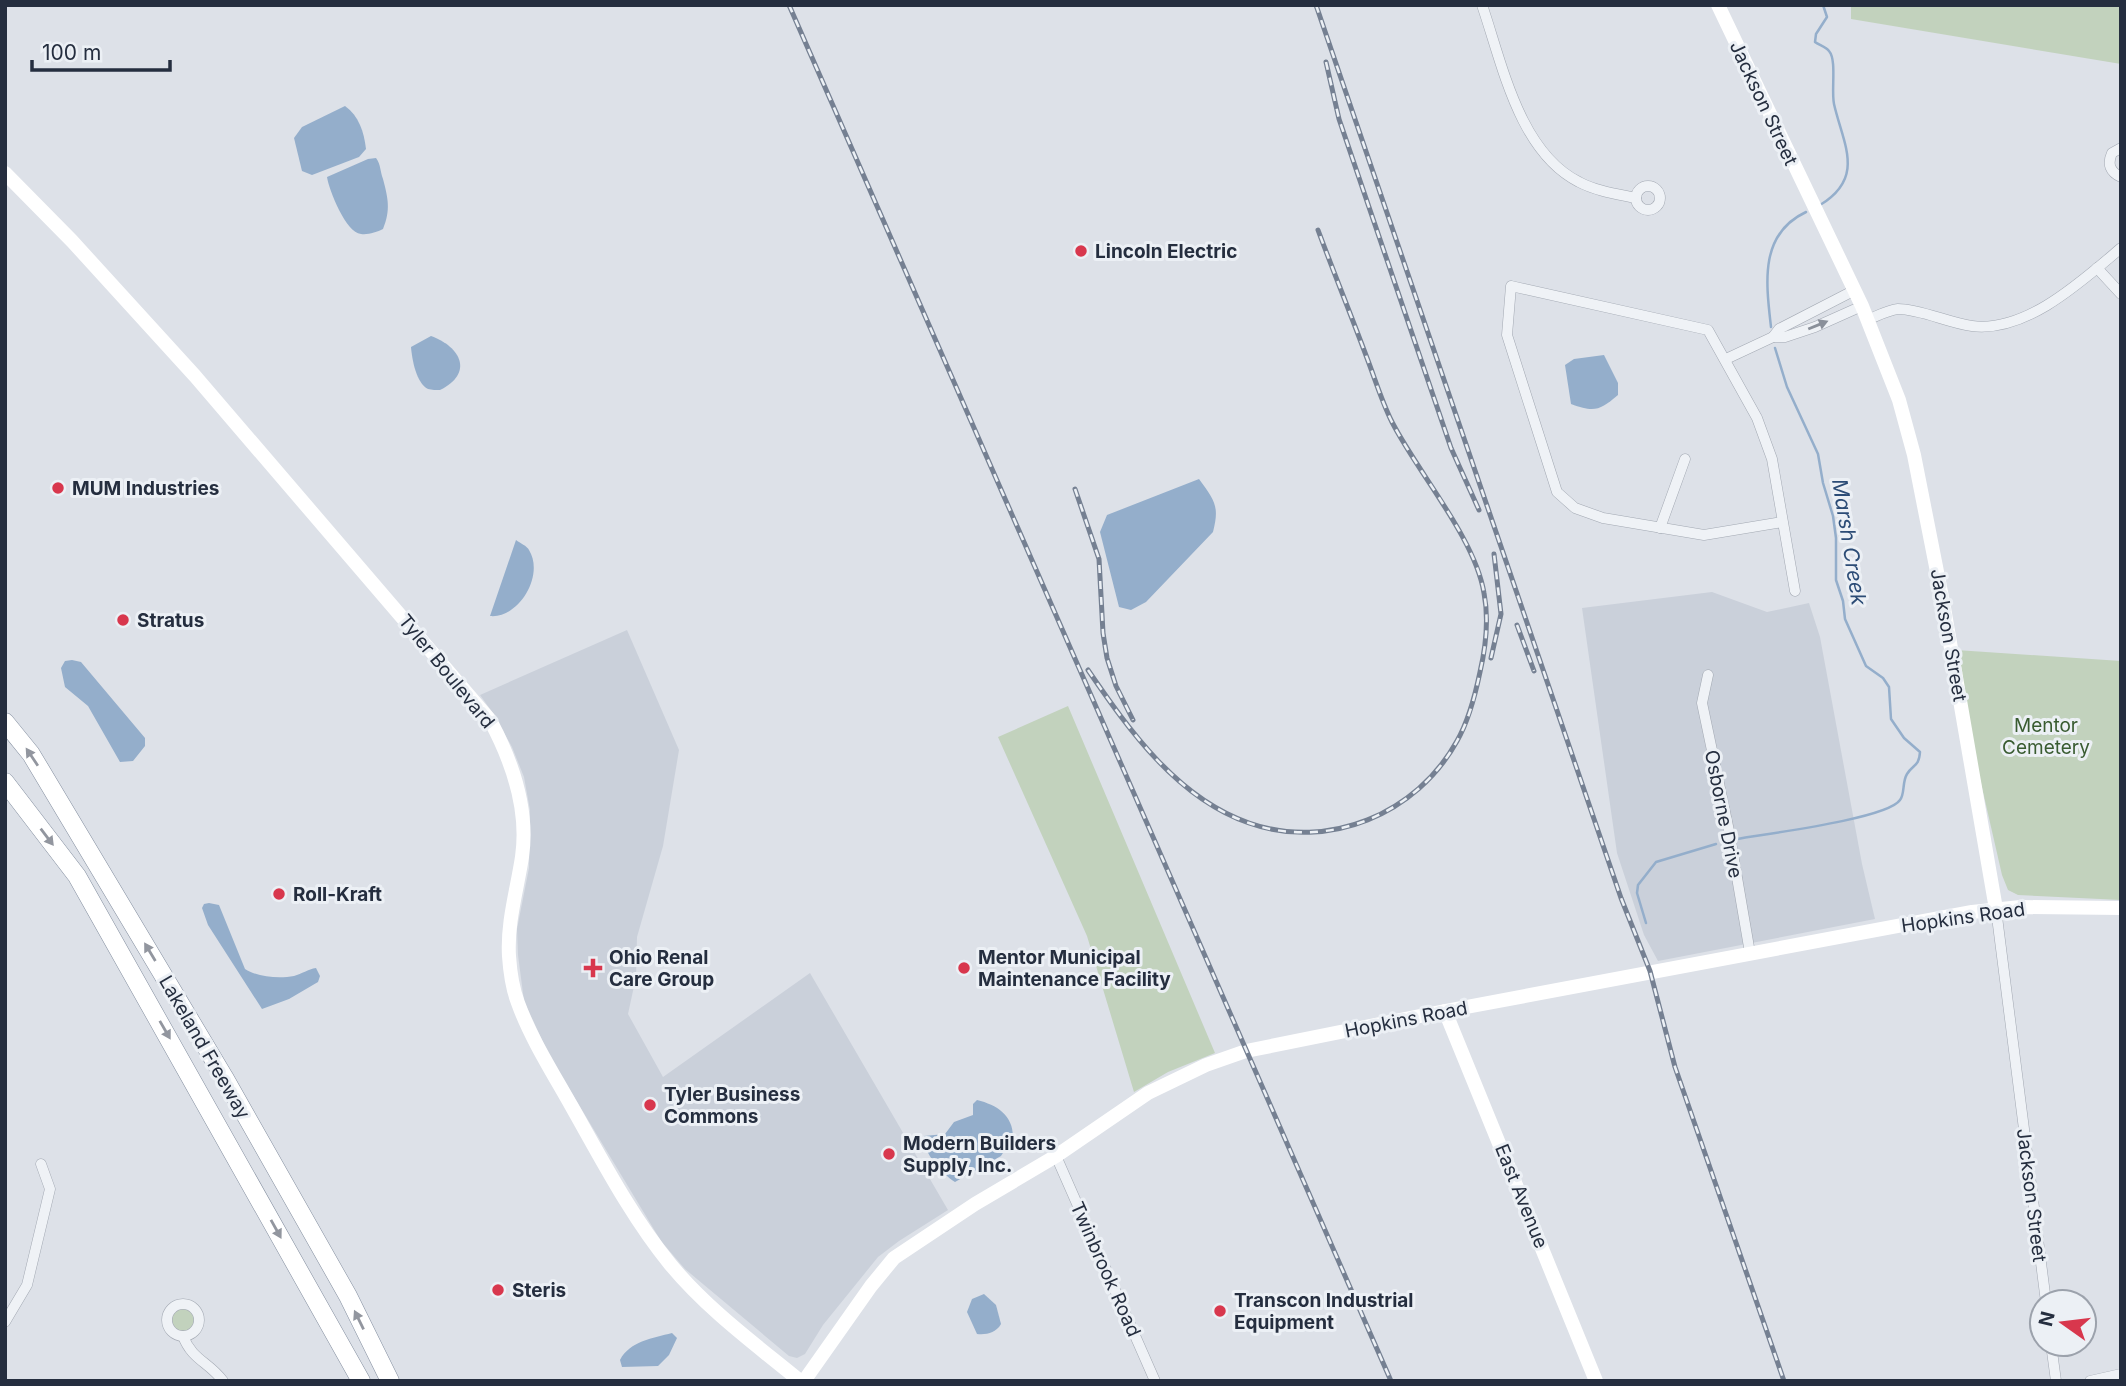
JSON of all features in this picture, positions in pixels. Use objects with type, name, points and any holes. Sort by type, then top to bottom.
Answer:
[{"type":"highway","name":"Lakeland Freeway","points":[[5,722],[31,754],[217,1065],[348,1296],[390,1381]]},
{"type":"highway","name":"Lakeland Freeway","points":[[5,782],[77,876],[361,1381]]},
{"type":"street","points":[[1482,5],[1518,109],[1544,154],[1578,182],[1606,192],[1636,198]]},
{"type":"street","name":"Jackson Street","points":[[1718,5],[1865,313],[1899,400],[1914,455],[1945,614],[1996,909],[2044,1288]]},
{"type":"street","points":[[2121,148],[2112,153],[2110,165],[2121,177]]},
{"type":"street","name":"Tyler Boulevard","points":[[5,173],[72,241],[195,376],[490,720],[515,775],[522,808],[523,853],[510,915],[509,958],[517,1001],[538,1047],[632,1210],[671,1265],[725,1320],[802,1381]]},
{"type":"street","points":[[1726,359],[1773,337],[1785,337],[1865,313],[1898,309],[1970,326],[2006,324],[2047,304],[2121,248]]},
{"type":"street","points":[[2097,268],[2121,294]]},
{"type":"street","points":[[1782,522],[1704,535],[1603,518],[1575,508],[1557,492],[1507,335],[1511,286],[1708,330],[1757,418],[1772,459],[1795,591]]},
{"type":"street","points":[[1773,337],[1779,329],[1853,291]]},
{"type":"street","points":[[1660,528],[1685,459]]},
{"type":"street","name":"Osborne Drive","points":[[1708,676],[1702,703],[1750,953]]},
{"type":"street","name":"Hopkins Road","points":[[802,1381],[894,1258],[975,1204],[1056,1156],[1148,1093],[1206,1065],[1246,1051],[1445,1011],[1996,909],[2121,908]]},
{"type":"street","name":"East Avenue","points":[[1445,1011],[1596,1381]]},
{"type":"street","name":"Twinbrook Road","points":[[1056,1156],[1155,1381]]},
{"type":"street","points":[[5,1322],[27,1285],[50,1189],[41,1164]]},
{"type":"street","points":[[183,1336],[194,1356],[217,1373],[223,1381]]},
{"type":"street","points":[[2053,1358],[2056,1381]]},
{"type":"street","points":[[2090,1381],[2121,1374]]},
{"type":"shaded area","points":[[1712,592],[1767,612],[1809,603],[1820,637],[1862,864],[1875,919],[1658,961],[1644,935],[1617,853],[1582,608]]},
{"type":"shaded area","points":[[627,630],[679,750],[663,846],[637,937],[636,977],[628,1014],[663,1077],[810,973],[948,1210],[878,1257],[823,1325],[805,1354],[797,1358],[789,1356],[685,1269],[661,1241],[550,1057],[524,1001],[517,929],[529,868],[530,810],[524,777],[512,747],[480,695]]},
{"type":"green space","points":[[1851,5],[2121,5],[2121,64],[1851,19]]},
{"type":"green space","name":"Mentor Cemetery","points":[[1956,650],[2121,661],[2121,900],[2018,895],[2008,890],[2002,875],[1978,770]]},
{"type":"green space","points":[[1068,706],[1215,1053],[1168,1072],[1134,1092],[1087,936],[998,737]]},
{"type":"green space","points":[[183,1309],[191,1312],[194,1320],[191,1328],[183,1331],[175,1328],[172,1320],[175,1312]]},
{"type":"water","points":[[345,106],[360,125],[366,149],[359,157],[312,175],[302,171],[294,138],[302,127]]},
{"type":"water","points":[[376,158],[386,192],[387,216],[383,229],[361,234],[355,232],[344,219],[327,177]]},
{"type":"water","points":[[431,336],[450,347],[460,361],[457,376],[440,390],[428,389],[420,382],[412,358],[411,347]]},
{"type":"water","points":[[1604,355],[1618,383],[1618,395],[1606,404],[1592,409],[1571,404],[1565,365],[1574,359]]},
{"type":"water","points":[[1199,479],[1216,509],[1213,532],[1146,602],[1131,610],[1119,607],[1100,532],[1107,515]]},
{"type":"water","points":[[516,540],[528,549],[533,560],[531,583],[526,594],[510,611],[490,616]]},
{"type":"water","points":[[65,661],[81,662],[145,738],[145,746],[133,761],[120,762],[88,706],[65,687],[61,668]]},
{"type":"water","points":[[209,903],[219,905],[245,969],[262,976],[282,977],[294,976],[316,968],[320,976],[318,982],[289,999],[262,1009],[208,925],[202,908]]},
{"type":"water","points":[[977,1100],[991,1105],[1007,1117],[1013,1137],[1001,1156],[955,1182],[934,1162],[926,1149],[924,1136],[945,1134],[954,1122],[973,1115],[973,1104]]},
{"type":"water","points":[[984,1294],[996,1305],[1001,1324],[990,1333],[977,1334],[967,1312],[972,1299]]},
{"type":"water","points":[[672,1333],[677,1338],[669,1355],[658,1366],[622,1367],[620,1360],[630,1348],[643,1341]]},
{"type":"waterway","name":"Marsh Creek","points":[[1820,205],[1843,183],[1848,159],[1834,104],[1831,55],[1815,42],[1816,34],[1827,17],[1823,5]]},
{"type":"waterway","name":"Marsh Creek","points":[[1771,327],[1767,277],[1773,246],[1791,221],[1806,212]]},
{"type":"waterway","name":"Marsh Creek","points":[[1737,839],[1850,819],[1890,807],[1902,797],[1905,777],[1917,763],[1920,752],[1904,738],[1891,719],[1889,687],[1883,678],[1866,666],[1845,619],[1836,580],[1833,516],[1818,454],[1787,387],[1775,348]]},
{"type":"waterway","name":"Marsh Creek","points":[[1646,923],[1637,893],[1638,885],[1656,862],[1716,844]]},
{"type":"railway","points":[[789,5],[1391,1381]]},
{"type":"railway","points":[[1316,5],[1621,898],[1650,971],[1675,1067],[1784,1381]]},
{"type":"railway","points":[[1326,62],[1339,119],[1451,448],[1479,510]]},
{"type":"railway","points":[[1088,670],[1120,716],[1177,779],[1223,812],[1279,831],[1339,829],[1368,820],[1419,789],[1440,767],[1457,741],[1474,699],[1485,642],[1486,603],[1479,572],[1458,528],[1388,414],[1318,230]]},
{"type":"railway","points":[[1075,489],[1099,559],[1107,658],[1116,686],[1133,720]]},
{"type":"railway","points":[[1491,658],[1501,614],[1494,554]]},
{"type":"railway","points":[[1517,625],[1534,671]]},
{"type":"place","name":"Lincoln Electric","points":[[1081,251]]},
{"type":"place","name":"MUM Industries","points":[[58,488]]},
{"type":"place","name":"Stratus","points":[[123,620]]},
{"type":"place","name":"Roll-Kraft","points":[[279,894]]},
{"type":"place","name":"Ohio Renal Care Group","points":[[593,968]]},
{"type":"place","name":"Mentor Municipal Maintenance Facility","points":[[964,968]]},
{"type":"place","name":"Tyler Business Commons","points":[[650,1105]]},
{"type":"place","name":"Modern Builders Supply, Inc.","points":[[889,1154]]},
{"type":"place","name":"Steris","points":[[498,1290]]},
{"type":"place","name":"Transcon Industrial Equipment","points":[[1220,1311]]}]
